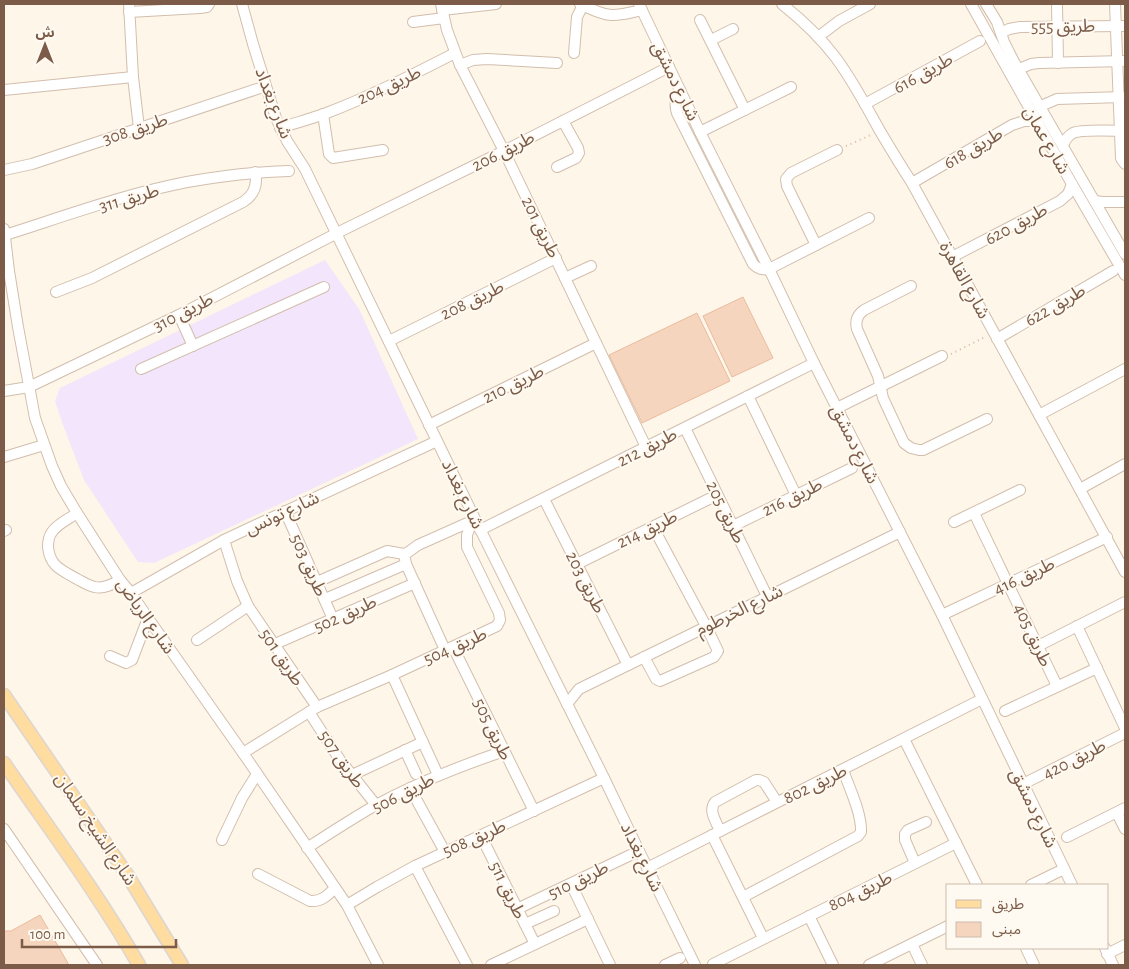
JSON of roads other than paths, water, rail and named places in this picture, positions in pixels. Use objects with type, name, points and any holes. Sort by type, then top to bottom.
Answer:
[{"type":"main road","name":"شارع الشيخ سلمان","points":[[4,695],[128,876],[182,965]]},
{"type":"main road","name":"شارع الشيخ سلمان","points":[[4,763],[100,900],[139,965]]},
{"type":"main road","points":[[4,773],[17,782]]},
{"type":"street","points":[[139,128],[133,77],[129,8],[200,8],[210,4]]},
{"type":"street","name":"شارع بغداد","points":[[242,4],[255,53],[280,128],[305,169],[437,441],[473,520],[480,530],[559,687],[695,965]]},
{"type":"street","name":"شارع بغداد","points":[[246,17],[248,4]]},
{"type":"street","points":[[413,22],[443,10],[496,4]]},
{"type":"street","name":"شارع القاهرة","points":[[782,4],[818,37],[851,79],[912,183],[1125,571]]},
{"type":"street","points":[[818,37],[838,21],[870,4]]},
{"type":"street","name":"شارع عمان","points":[[971,4],[1036,121],[1125,274]]},
{"type":"street","name":"شارع عمان","points":[[986,4],[997,22],[1018,69],[1095,201],[1122,240],[1125,254]]},
{"type":"street","points":[[1057,4],[1058,62]]},
{"type":"street","points":[[1115,4],[1120,26],[1123,131],[1121,158],[1125,164]]},
{"type":"street","points":[[574,53],[577,17],[581,5],[601,14],[612,16],[618,16],[640,7]]},
{"type":"street","name":"شارع دمشق","points":[[640,7],[814,363],[942,615],[1072,884]]},
{"type":"street","name":"طريق 201","points":[[443,10],[455,54],[460,65],[504,151],[646,447]]},
{"type":"street","points":[[700,20],[745,110]]},
{"type":"street","name":"طريق 555","points":[[1001,33],[1020,27],[1120,26]]},
{"type":"street","points":[[710,40],[734,29]]},
{"type":"street","name":"طريق 616","points":[[865,104],[980,41]]},
{"type":"street","name":"طريق 204","points":[[280,128],[323,114],[376,92],[455,54]]},
{"type":"street","points":[[460,65],[473,60],[486,59],[557,62]]},
{"type":"street","points":[[1018,69],[1039,63],[1121,61]]},
{"type":"street","name":"طريق 206","points":[[336,233],[504,151],[669,67]]},
{"type":"street","points":[[4,90],[133,77]]},
{"type":"street","name":"طريق 308","points":[[4,170],[32,164],[266,86]]},
{"type":"street","points":[[700,132],[791,87]]},
{"type":"street","points":[[680,90],[676,98],[675,108],[677,113],[753,264],[759,269],[769,269],[869,218]]},
{"type":"street","points":[[1041,106],[1057,99],[1122,97]]},
{"type":"street","points":[[323,114],[328,154],[333,158],[383,150]]},
{"type":"street","points":[[557,167],[576,158],[579,153],[563,121]]},
{"type":"street","name":"طريق 618","points":[[912,183],[1012,125],[1024,121],[1036,121]]},
{"type":"street","points":[[1063,146],[1065,140],[1073,133],[1123,131]]},
{"type":"street","points":[[816,245],[787,186],[786,179],[791,173],[837,150]]},
{"type":"street","name":"طريق 311","points":[[4,232],[187,182],[255,172],[289,171]]},
{"type":"street","points":[[56,292],[92,278],[243,202],[250,196],[255,187],[255,172]]},
{"type":"street","name":"طريق 620","points":[[952,257],[1060,201],[1068,194],[1072,184]]},
{"type":"street","points":[[1095,201],[1125,202]]},
{"type":"street","name":"شارع الرياض","points":[[4,232],[6,271],[35,418],[52,466],[76,513],[120,580],[243,753],[347,905],[378,965]]},
{"type":"street","name":"طريق 310","points":[[4,391],[29,387],[178,315],[336,233]]},
{"type":"street","name":"طريق 208","points":[[389,341],[556,258]]},
{"type":"street","points":[[565,278],[591,266]]},
{"type":"street","name":"طريق 622","points":[[995,336],[1113,271]]},
{"type":"street","points":[[141,370],[324,286]]},
{"type":"street","points":[[911,286],[864,310],[857,317],[856,325],[878,376],[883,398],[904,443],[915,449],[923,450],[987,419]]},
{"type":"street","points":[[178,315],[193,346]]},
{"type":"street","name":"طريق 210","points":[[429,425],[596,343]]},
{"type":"street","points":[[837,408],[942,356]]},
{"type":"street","name":"طريق 212","points":[[480,530],[814,363]]},
{"type":"street","points":[[1039,415],[1125,369]]},
{"type":"street","points":[[748,396],[796,495]]},
{"type":"street","name":"طريق 205","points":[[685,428],[767,596]]},
{"type":"street","name":"شارع تونس","points":[[131,593],[224,540],[437,441]]},
{"type":"street","points":[[4,457],[44,445]]},
{"type":"street","points":[[1080,489],[1125,464]]},
{"type":"street","name":"طريق 216","points":[[733,526],[852,468]]},
{"type":"street","points":[[954,522],[1020,490]]},
{"type":"street","name":"طريق 214","points":[[577,564],[717,495]]},
{"type":"street","name":"طريق 203","points":[[544,498],[628,665]]},
{"type":"street","name":"طريق 503","points":[[285,511],[333,619]]},
{"type":"street","name":"طريق 405","points":[[974,512],[1057,686]]},
{"type":"street","points":[[76,513],[56,527],[51,534],[48,543],[49,554],[53,563],[60,569],[95,588],[108,586],[120,580]]},
{"type":"street","points":[[449,648],[415,583],[405,559],[407,553],[418,545],[473,520]]},
{"type":"street","name":"طريق 504","points":[[313,709],[497,626],[500,620],[499,613],[467,547],[467,535],[473,520]]},
{"type":"street","points":[[644,657],[656,679],[660,681],[717,654],[717,649],[706,626],[653,526]]},
{"type":"street","name":"شارع الخرطوم","points":[[567,704],[579,689],[900,532]]},
{"type":"street","name":"طريق 416","points":[[942,615],[1106,537]]},
{"type":"street","name":"طريق 501","points":[[224,540],[237,581],[248,606],[275,644],[313,709]]},
{"type":"street","points":[[317,582],[387,552],[405,559]]},
{"type":"street","points":[[324,599],[405,559]]},
{"type":"street","name":"طريق 502","points":[[275,644],[415,583]]},
{"type":"street","points":[[1038,646],[1125,602]]},
{"type":"street","points":[[197,640],[248,606]]},
{"type":"street","points":[[110,656],[126,663],[132,660],[148,618]]},
{"type":"street","points":[[1077,626],[1125,728]]},
{"type":"street","name":"طريق 505","points":[[449,648],[534,811]]},
{"type":"street","points":[[1005,711],[1097,668]]},
{"type":"street","points":[[392,675],[438,775]]},
{"type":"street","points":[[559,687],[579,689]]},
{"type":"street","name":"طريق 802","points":[[647,868],[982,700]]},
{"type":"street","points":[[243,753],[313,709]]},
{"type":"street","name":"طريق 507","points":[[313,709],[352,775],[376,806]]},
{"type":"street","name":"طريق 420","points":[[1023,784],[1125,733]]},
{"type":"street","points":[[904,739],[977,884]]},
{"type":"street","points":[[352,775],[423,742]]},
{"type":"street","points":[[405,750],[416,774]]},
{"type":"street","name":"طريق 506","points":[[307,848],[376,806],[410,788],[438,775],[504,751]]},
{"type":"street","points":[[742,897],[858,836],[861,828],[843,770]]},
{"type":"street","points":[[222,840],[242,798],[257,774]]},
{"type":"street","name":"طريق 508","points":[[347,905],[415,866],[604,778]]},
{"type":"street","points":[[763,938],[742,897],[716,833],[712,806],[756,780],[764,782],[777,802]]},
{"type":"street","points":[[410,788],[445,852]]},
{"type":"street","points":[[1067,837],[1121,811],[1125,829]]},
{"type":"street","points":[[915,863],[905,840],[905,834],[908,830],[926,822]]},
{"type":"street","points":[[4,829],[8,842],[97,965]]},
{"type":"street","name":"طريق 511","points":[[481,836],[535,944]]},
{"type":"street","name":"طريق 804","points":[[713,964],[956,843]]},
{"type":"street","name":"طريق 510","points":[[517,909],[639,851]]},
{"type":"street","points":[[415,866],[467,965]]},
{"type":"street","points":[[1033,884],[1064,869]]},
{"type":"street","points":[[258,874],[310,900],[320,900],[335,888]]},
{"type":"street","points":[[571,884],[610,965]]},
{"type":"street","points":[[525,924],[554,911]]},
{"type":"street","points":[[809,916],[833,965]]},
{"type":"street","points":[[491,965],[588,919]]},
{"type":"street","points":[[869,965],[946,927]]},
{"type":"street","points":[[912,944],[922,965]]},
{"type":"street","points":[[1113,965],[1106,951],[1125,945]]},
{"type":"street","points":[[1026,949],[1034,965]]},
{"type":"street","points":[[665,965],[680,958]]}]
